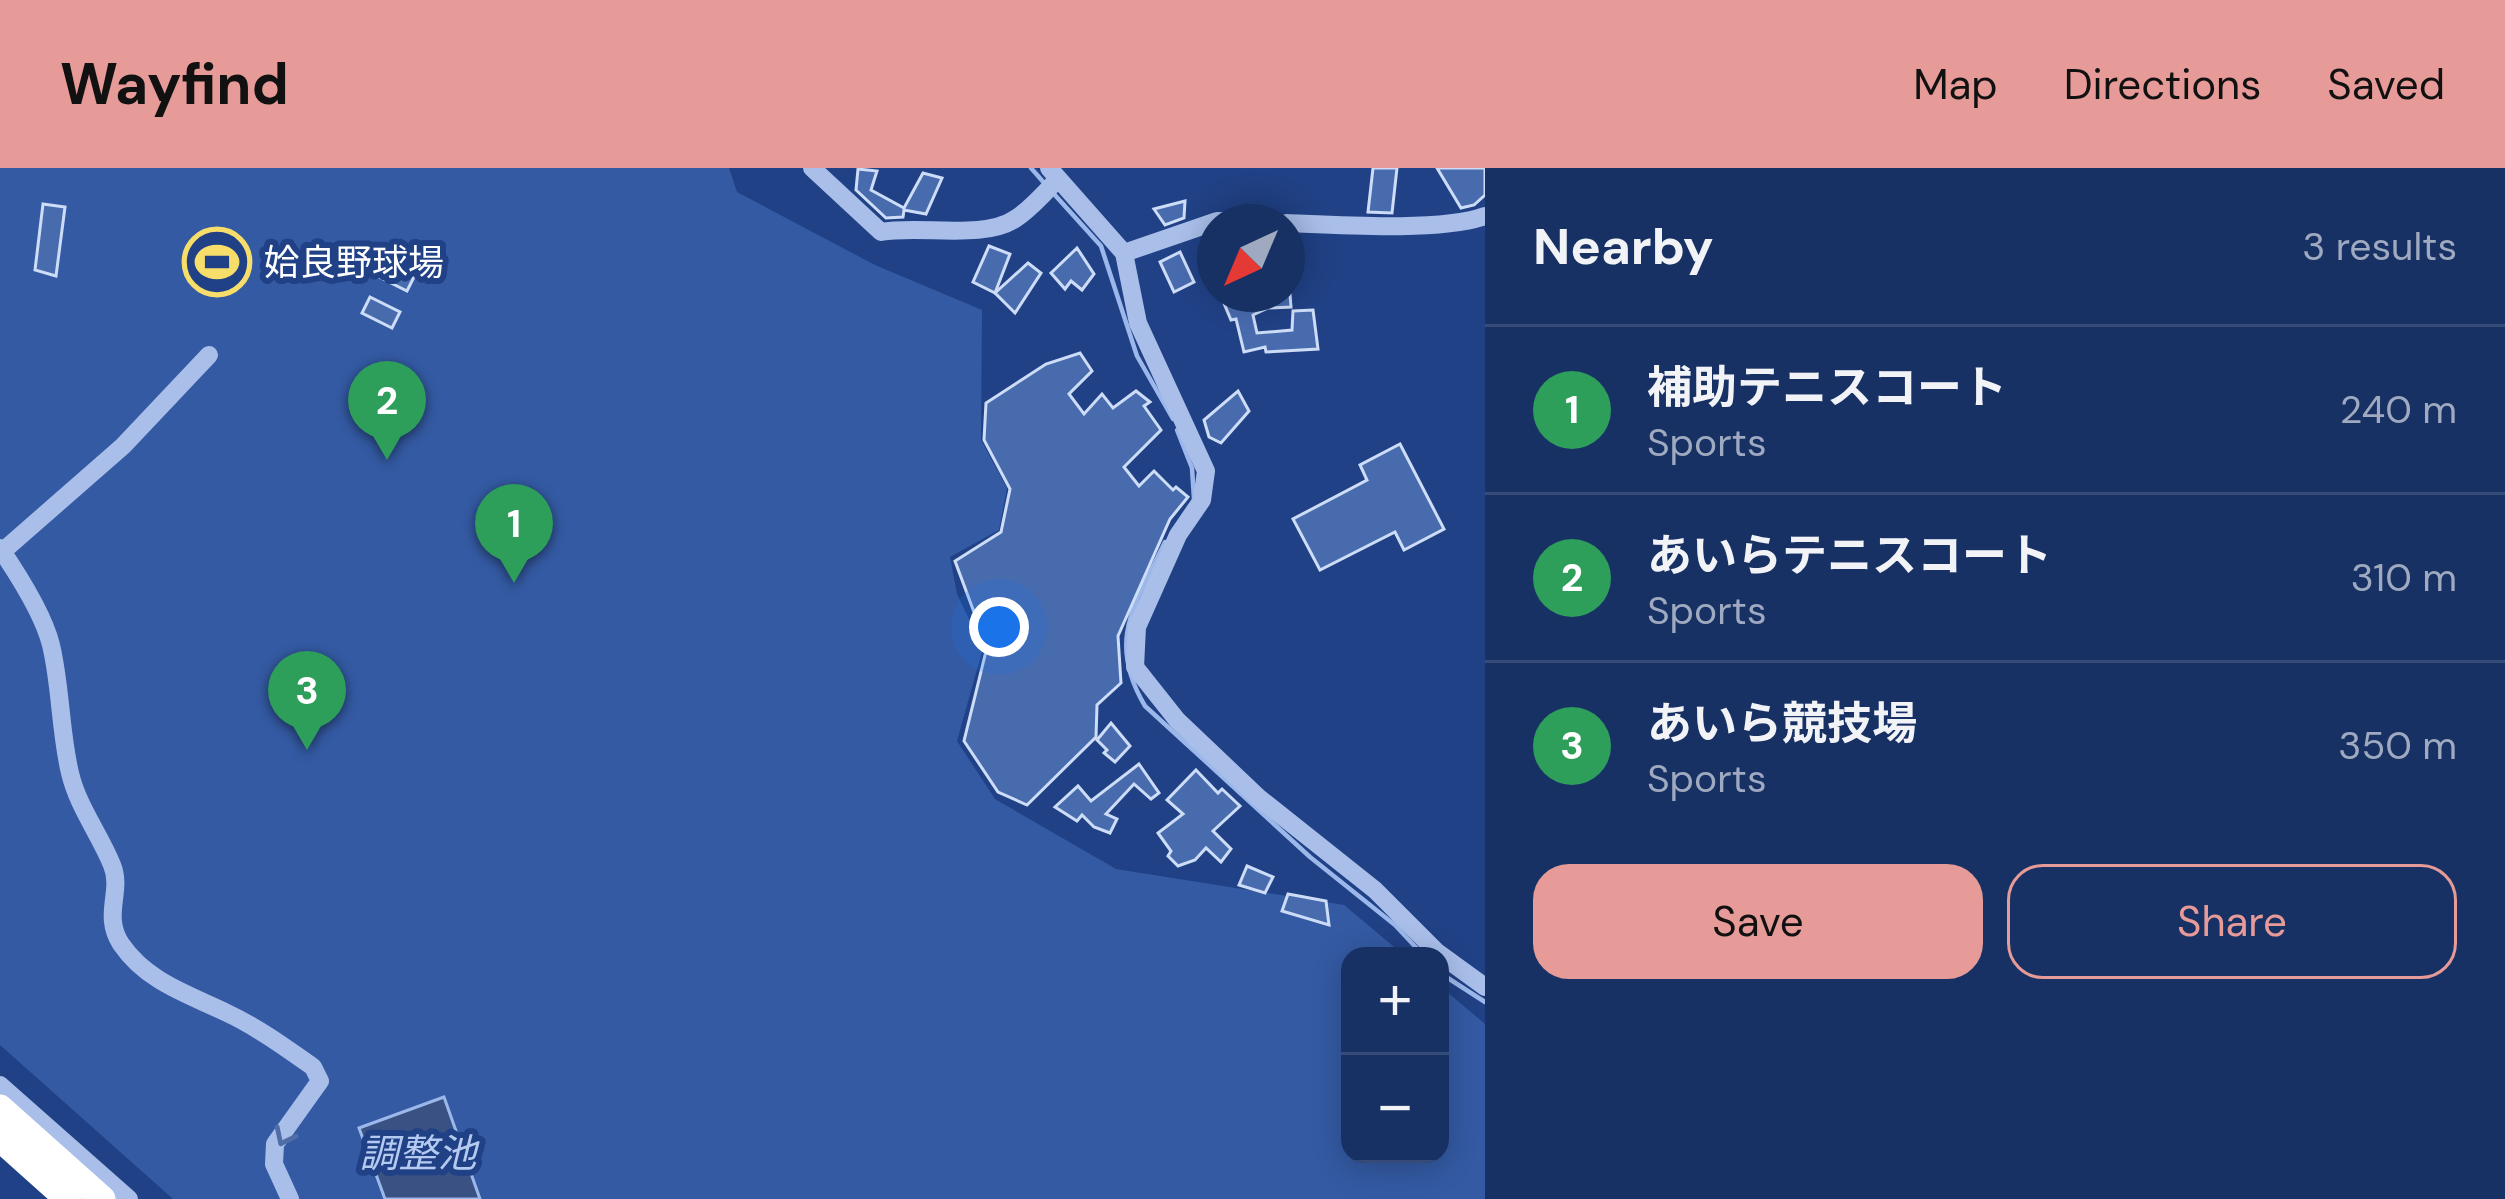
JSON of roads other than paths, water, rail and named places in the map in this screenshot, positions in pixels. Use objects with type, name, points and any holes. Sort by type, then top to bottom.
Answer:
[{"type":"highway","points":[[0,1108],[102,1199]]},
{"type":"highway","points":[[0,1138],[68,1199]]},
{"type":"street","points":[[812,168],[833,175],[880,232],[993,229],[1015,220],[1051,180],[1124,253],[1138,323],[1206,472],[1202,500],[1178,536],[1137,627],[1135,667],[1177,719],[1258,797],[1375,890],[1437,952],[1485,987]]},
{"type":"street","points":[[1305,224],[1473,221],[1485,216]]},
{"type":"street","points":[[1124,253],[1197,228]]},
{"type":"street","points":[[208,355],[122,446],[1,549],[51,642],[70,775],[87,821],[114,867],[116,887],[110,905],[118,941],[144,970],[174,991],[230,1014],[313,1067],[320,1081],[275,1144],[274,1164],[290,1199]]},
{"type":"street","points":[[0,1085],[130,1199]]},
{"type":"water","name":"調整池","points":[[444,1097],[480,1199],[385,1199],[359,1128]]},
{"type":"waterway","points":[[1031,168],[1046,185]]},
{"type":"waterway","points":[[1054,194],[1101,246],[1137,356],[1173,419]]},
{"type":"waterway","points":[[1177,430],[1192,468],[1194,499]]},
{"type":"waterway","points":[[1165,542],[1135,604],[1126,642],[1133,683],[1145,706],[1416,947]]},
{"type":"waterway","points":[[1449,979],[1485,1002]]},
{"type":"place","name":"姶良野球場","points":[[217,262]]},
{"type":"place","name":"あいらテニスコート","points":[[387,460]]},
{"type":"place","name":"補助テニスコート","points":[[514,583]]},
{"type":"place","name":"あいら競技場","points":[[307,750]]}]
